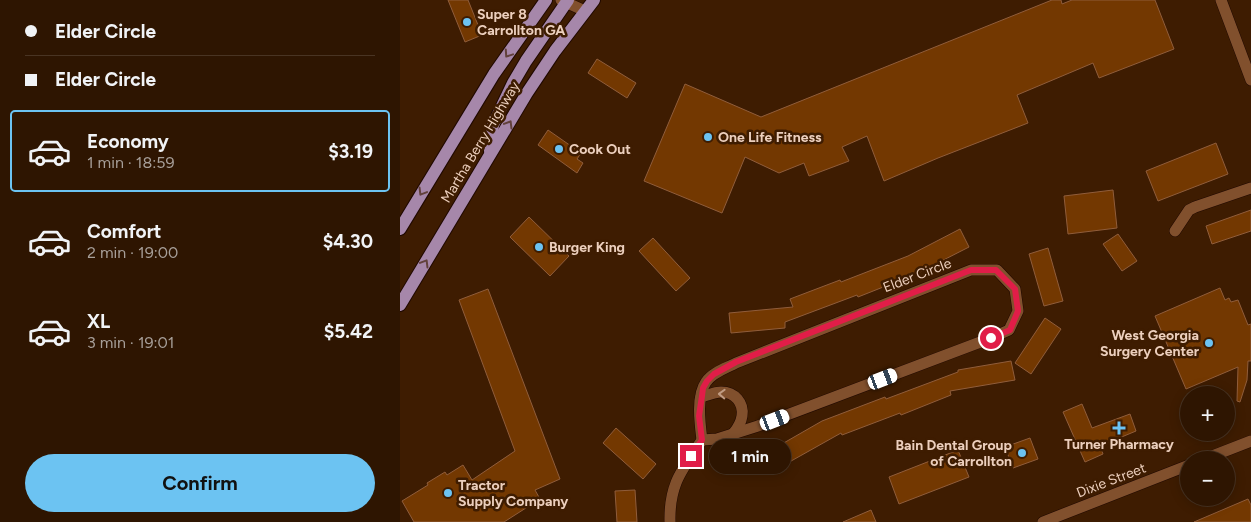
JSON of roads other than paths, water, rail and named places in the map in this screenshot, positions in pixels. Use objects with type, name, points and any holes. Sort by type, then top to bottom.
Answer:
[{"type":"main road","name":"Martha Berry Highway","points":[[400,230],[494,74],[546,0]]},
{"type":"main road","name":"Martha Berry Highway","points":[[400,305],[527,93],[555,51],[594,0]]},
{"type":"main road","points":[[489,157],[492,126],[526,61],[565,1]]},
{"type":"street","points":[[1221,0],[1251,80]]},
{"type":"street","points":[[565,1],[585,11]]},
{"type":"street","points":[[1175,231],[1189,210],[1251,188]]},
{"type":"street","name":"Elder Circle","points":[[971,270],[996,270],[1015,289],[1018,311],[1010,330],[964,349],[733,434],[717,439],[702,440],[699,416],[703,388],[707,381],[714,374],[736,362],[971,270]]},
{"type":"street","points":[[702,396],[721,392],[729,393],[740,402],[742,418],[733,434]]},
{"type":"street","points":[[670,522],[670,506],[674,486],[682,469],[702,440]]},
{"type":"street","points":[[1225,451],[1251,441]]},
{"type":"street","name":"Dixie Street","points":[[1044,522],[1180,469]]},
{"type":"place","name":"Super 8 Carrollton GA","points":[[467,22]]},
{"type":"place","name":"One Life Fitness","points":[[708,137]]},
{"type":"place","name":"Cook Out","points":[[559,149]]},
{"type":"place","name":"Burger King","points":[[539,247]]},
{"type":"place","name":"West Georgia Surgery Center","points":[[1209,343]]},
{"type":"place","name":"Turner Pharmacy","points":[[1119,428]]},
{"type":"place","name":"Bain Dental Group of Carrollton","points":[[1022,453]]},
{"type":"place","name":"Tractor Supply Company","points":[[448,493]]}]
